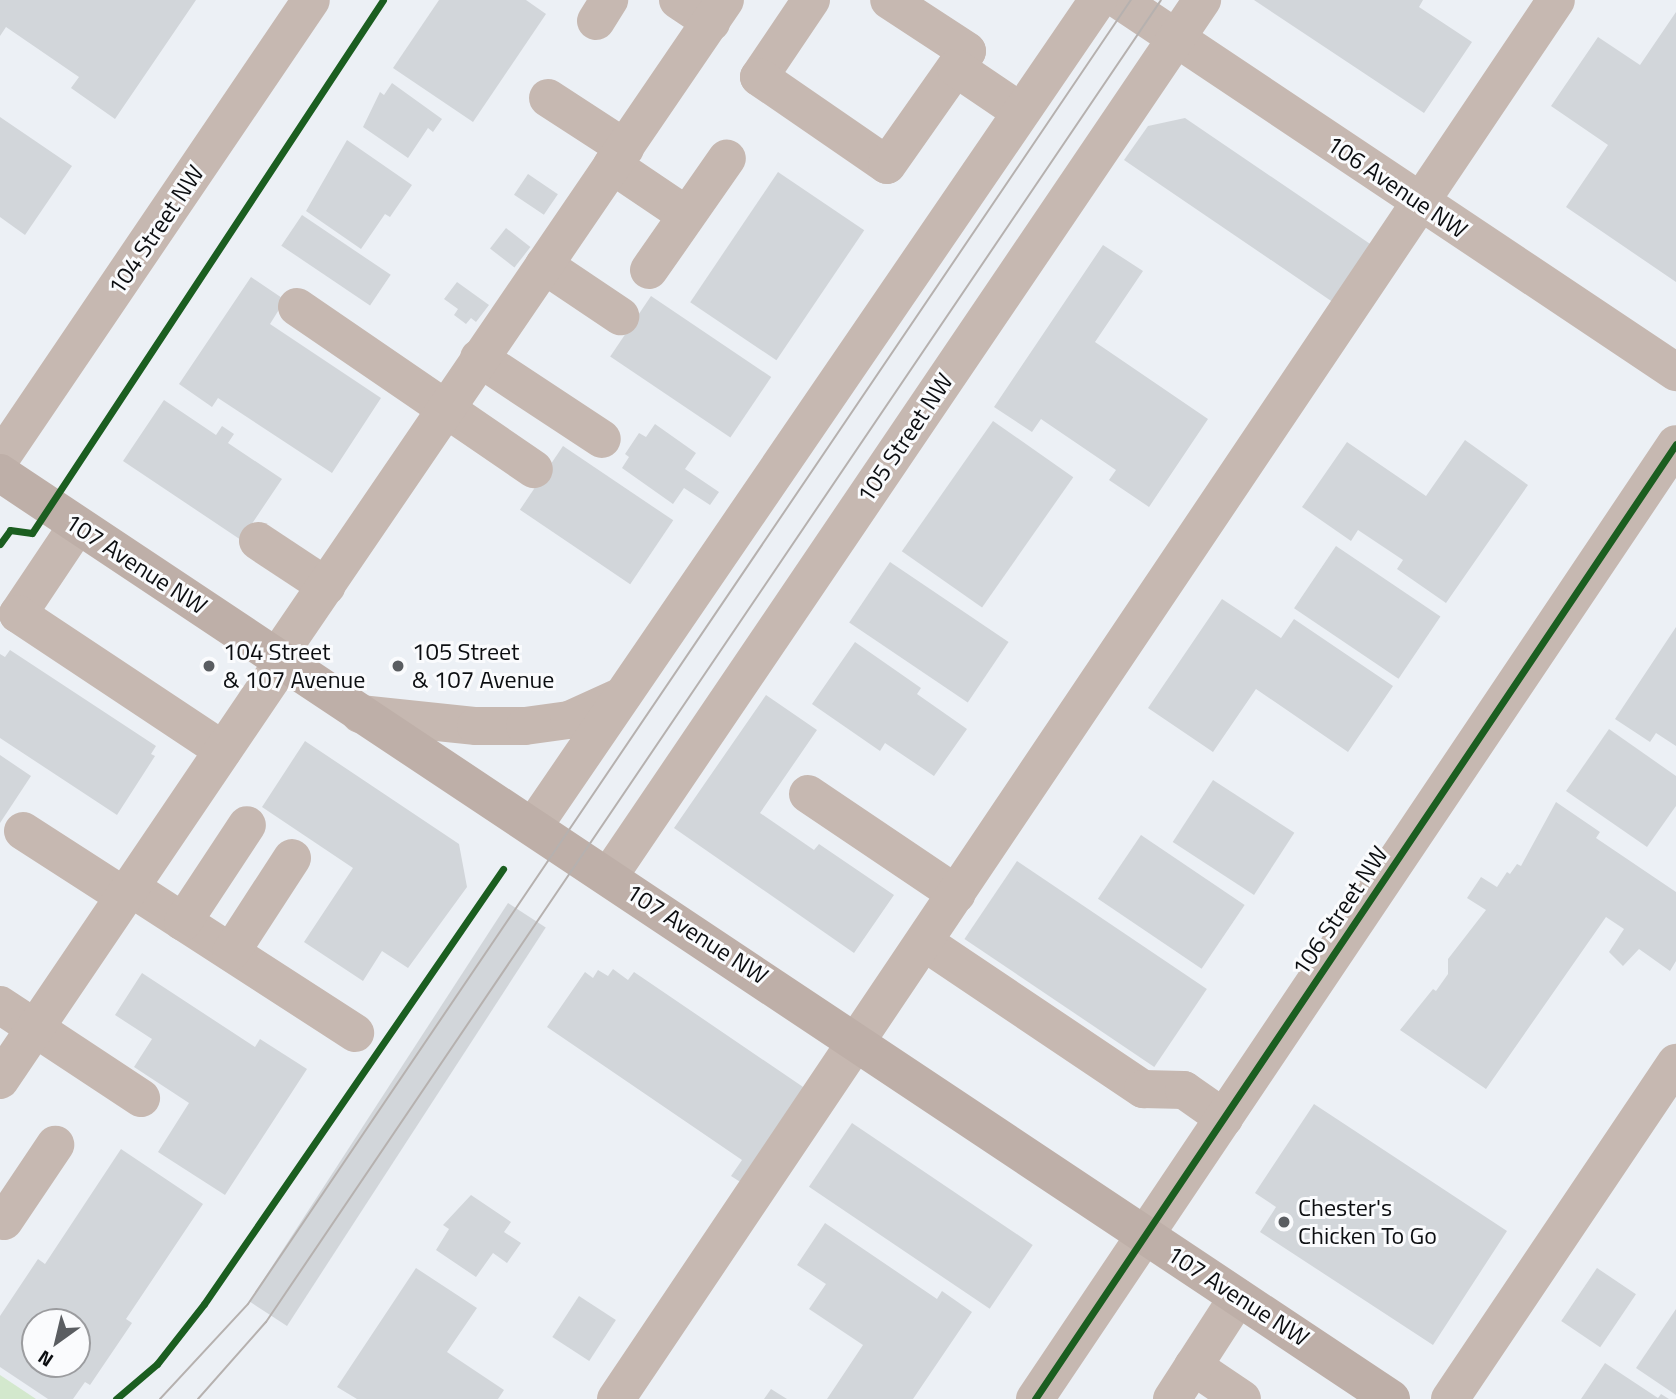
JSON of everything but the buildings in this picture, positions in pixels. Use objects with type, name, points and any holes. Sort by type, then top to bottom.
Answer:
[{"type":"main road","name":"107 Avenue NW","points":[[0,473],[858,1041],[1391,1399]]},
{"type":"street","name":"104 Street NW","points":[[0,459],[312,0]]},
{"type":"street","points":[[0,1080],[223,750],[326,586],[445,408],[718,11],[678,0]]},
{"type":"street","points":[[811,0],[759,77],[887,165],[967,51],[889,0]]},
{"type":"street","points":[[533,827],[1098,0]]},
{"type":"street","name":"106 Avenue NW","points":[[1119,0],[1676,372]]},
{"type":"street","name":"105 Street NW","points":[[609,876],[1202,0]]},
{"type":"street","points":[[616,1399],[1556,0]]},
{"type":"street","points":[[956,68],[1021,111]]},
{"type":"street","points":[[548,98],[686,215]]},
{"type":"street","points":[[649,270],[727,158]]},
{"type":"street","points":[[544,265],[620,316]]},
{"type":"street","points":[[297,307],[534,469]]},
{"type":"street","points":[[479,358],[603,439]]},
{"type":"street","name":"106 Street NW","points":[[1051,1393],[1145,1235],[1676,444]]},
{"type":"street","points":[[77,526],[9,608],[223,750]]},
{"type":"street","points":[[258,541],[326,586]]},
{"type":"street","points":[[360,713],[477,726],[525,726],[569,720],[622,696]]},
{"type":"street","points":[[808,794],[956,894]]},
{"type":"street","points":[[183,922],[247,825]]},
{"type":"street","points":[[23,831],[183,922],[355,1033]]},
{"type":"street","points":[[231,952],[292,858]]},
{"type":"street","points":[[925,942],[1143,1089],[1184,1090],[1224,1118]]},
{"type":"street","points":[[0,1005],[141,1098]]},
{"type":"street","points":[[1450,1399],[1676,1063]]},
{"type":"street","points":[[1,1222],[55,1145]]},
{"type":"street","points":[[1172,1399],[1238,1297]]},
{"type":"street","points":[[1193,1366],[1242,1399]]},
{"type":"green space","points":[[0,1375],[36,1399],[0,1399]]},
{"type":"tram line","points":[[160,1399],[248,1304],[1131,0]]},
{"type":"tram line","points":[[198,1399],[266,1322],[1161,0]]},
{"type":"cycle path","points":[[0,544],[10,530],[32,533],[383,0]]},
{"type":"cycle path","points":[[1035,1399],[1676,444]]},
{"type":"cycle path","points":[[116,1399],[157,1364],[204,1304],[503,869]]},
{"type":"place","name":"104 Street & 107 Avenue","points":[[209,666]]},
{"type":"place","name":"105 Street & 107 Avenue","points":[[398,666]]},
{"type":"place","name":"Chester's Chicken To Go","points":[[1284,1222]]}]
